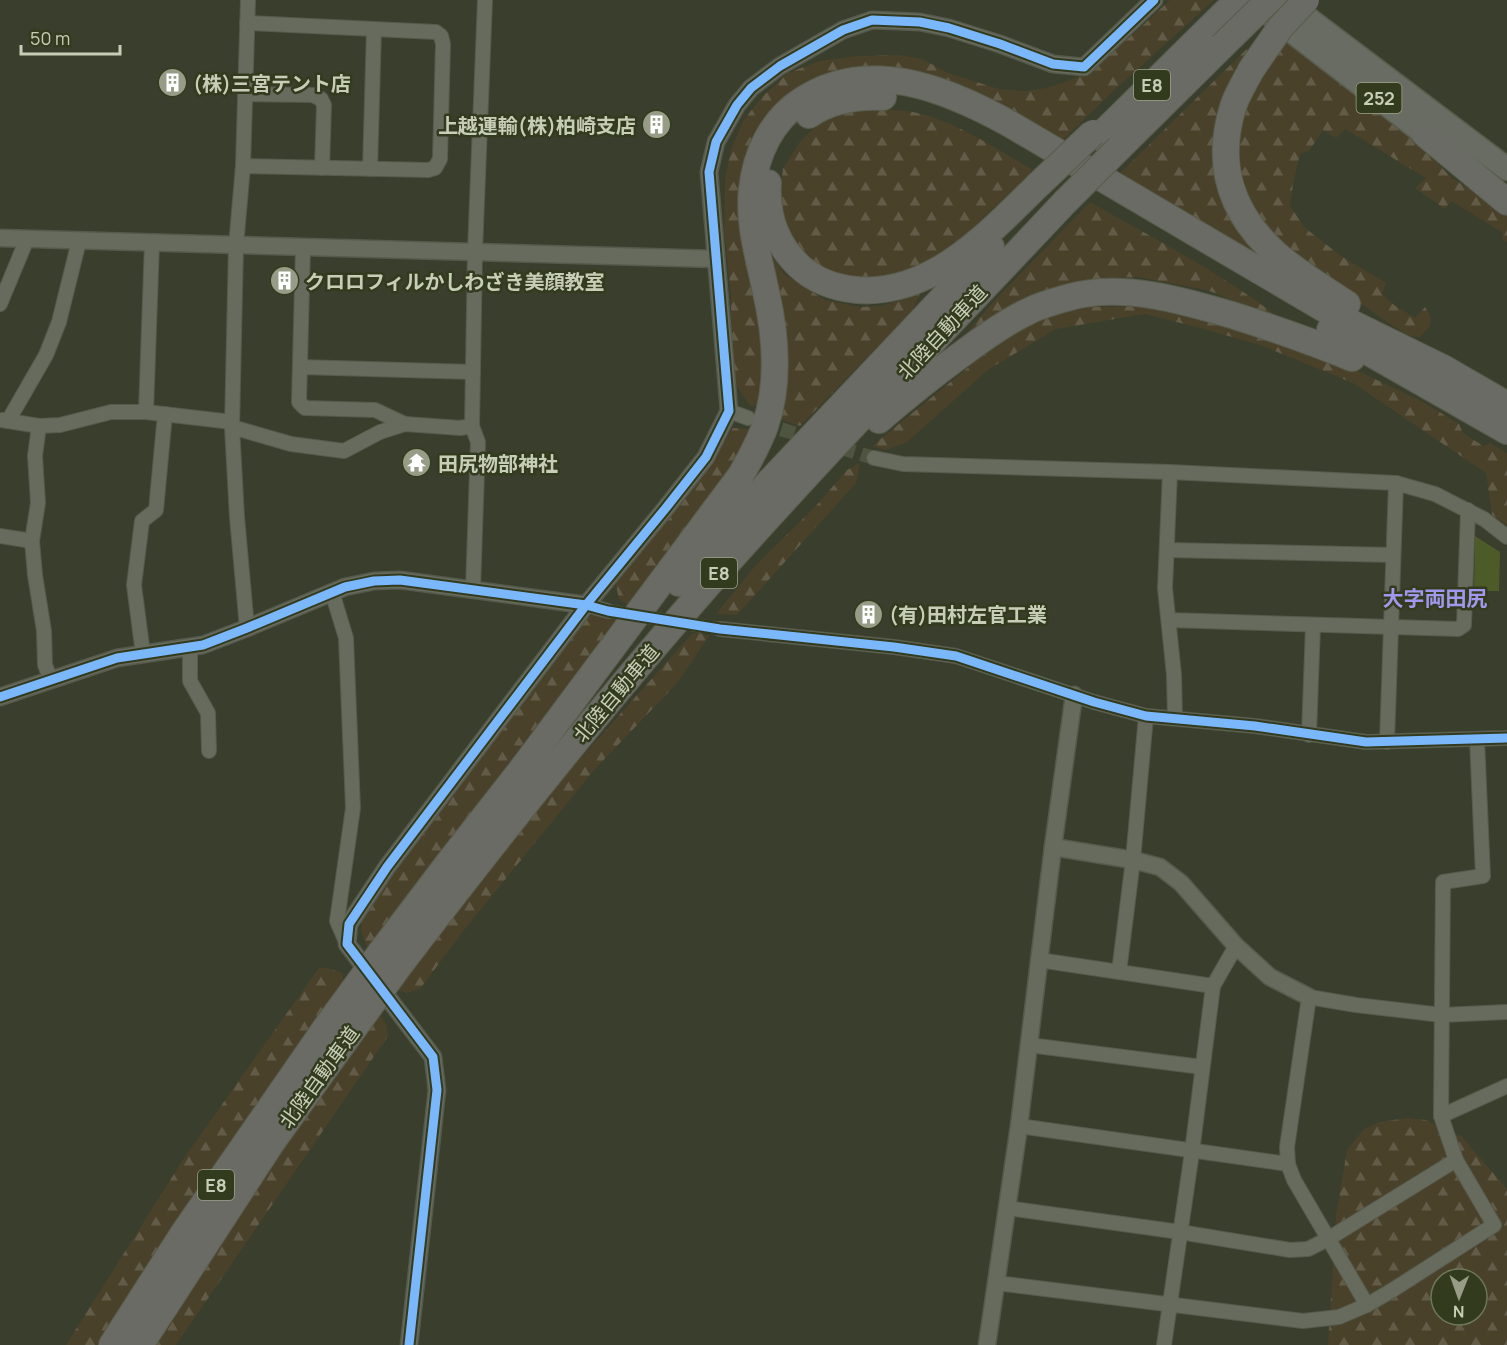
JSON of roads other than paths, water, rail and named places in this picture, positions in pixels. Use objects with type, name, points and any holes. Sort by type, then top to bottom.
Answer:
[{"type":"highway","name":"北陸自動車道","points":[[1209,36],[1269,0]]},
{"type":"highway","name":"252","points":[[1280,0],[1310,20],[1507,169]]},
{"type":"highway","points":[[1306,0],[1280,28],[1251,70],[1233,107],[1226,150],[1232,194],[1249,225],[1276,255],[1323,288],[1507,431]]},
{"type":"highway","name":"北陸自動車道","points":[[112,1345],[183,1234],[335,1036],[522,769],[680,581],[771,480],[1049,193],[1209,36],[1241,1]]},
{"type":"highway","name":"252","points":[[1241,1],[1507,194]]},
{"type":"highway","points":[[522,769],[741,475],[765,428],[775,383],[775,360],[771,317],[753,236],[751,191],[760,154],[768,136],[792,107],[823,88],[840,82],[880,79],[921,85],[962,99],[1010,124],[1439,379]]},
{"type":"highway","points":[[1049,193],[951,262],[925,277],[904,286],[868,291],[832,286],[816,279],[797,264],[781,245],[774,230],[767,197],[768,180],[781,146],[803,120],[817,110],[835,102],[870,96],[910,99],[929,104],[967,119],[1003,138],[1439,379]]},
{"type":"highway","points":[[1425,134],[1507,202]]},
{"type":"highway","name":"北陸自動車道","points":[[390,959],[700,594],[1049,193]]},
{"type":"highway","points":[[625,683],[661,648],[798,496],[894,406],[979,342],[1027,312],[1050,303],[1073,297],[1115,292],[1136,293],[1188,303],[1439,379],[1507,405]]},
{"type":"highway","name":"北陸自動車道","points":[[140,1345],[272,1142],[335,1036]]},
{"type":"street","points":[[247,628],[232,425],[236,246],[243,166],[248,0]]},
{"type":"street","points":[[473,590],[478,442],[472,426],[475,251],[485,0]]},
{"type":"street","points":[[347,944],[350,924],[387,867],[586,605],[706,457],[729,411],[709,172],[716,142],[737,105],[751,88],[789,61],[843,30],[872,20],[920,22],[949,28],[1053,64],[1084,67],[1154,0]]},
{"type":"street","points":[[243,166],[428,170],[435,168],[440,159],[443,44],[441,36],[436,32],[248,23]]},
{"type":"street","points":[[369,169],[374,29]]},
{"type":"street","points":[[245,94],[313,95],[321,99],[324,105],[322,168]]},
{"type":"street","points":[[0,238],[716,259]]},
{"type":"street","points":[[0,304],[27,239]]},
{"type":"street","points":[[79,241],[59,322],[46,355],[4,420],[39,426],[60,424],[111,412],[146,412],[232,425],[291,444],[344,451],[380,432],[405,424]]},
{"type":"street","points":[[146,412],[152,243]]},
{"type":"street","points":[[303,248],[299,402],[305,408],[375,410],[405,424],[460,428],[472,426]]},
{"type":"street","points":[[300,368],[473,372]]},
{"type":"street","points":[[729,411],[748,418]]},
{"type":"street","points":[[143,654],[134,585],[142,521],[156,510],[165,414]]},
{"type":"street","points":[[39,426],[35,456],[38,503],[33,541],[35,574],[44,631],[45,665],[51,680]]},
{"type":"street","points":[[874,458],[903,464],[1170,472],[1396,483],[1436,494],[1484,519],[1507,537]]},
{"type":"street","points":[[1170,472],[1165,588],[1174,675],[1175,718]]},
{"type":"street","points":[[1387,742],[1396,483]]},
{"type":"street","points":[[1169,620],[1458,629],[1464,626],[1468,510]]},
{"type":"street","points":[[0,536],[33,541]]},
{"type":"street","points":[[1167,550],[1393,555]]},
{"type":"street","points":[[0,698],[117,658],[203,645],[345,587],[374,581],[400,580],[586,605],[608,610]]},
{"type":"street","points":[[332,592],[346,638],[353,808],[337,921],[347,944],[433,1057],[437,1090],[409,1345]]},
{"type":"street","points":[[1309,735],[1313,625]]},
{"type":"street","points":[[720,629],[894,647],[956,656],[1146,716],[1255,726],[1365,742],[1507,738]]},
{"type":"street","points":[[190,647],[190,681],[208,713],[209,751]]},
{"type":"street","points":[[987,1345],[1019,1126],[1074,695]]},
{"type":"street","points":[[1119,972],[1133,860],[1146,716]]},
{"type":"street","points":[[997,1283],[1303,1321],[1339,1317],[1391,1291],[1494,1225],[1456,1160],[1441,1116],[1443,882],[1483,876],[1477,739]]},
{"type":"street","points":[[1053,847],[1133,860],[1160,867],[1181,883],[1236,946],[1270,977],[1309,997],[1442,1015],[1507,1012]]},
{"type":"street","points":[[1164,1345],[1213,986],[1236,946]]},
{"type":"street","points":[[1039,960],[1213,986]]},
{"type":"street","points":[[1309,997],[1287,1147],[1288,1164],[1294,1180],[1367,1305]]},
{"type":"street","points":[[1029,1045],[1202,1067]]},
{"type":"street","points":[[1441,1116],[1507,1086]]},
{"type":"street","points":[[1019,1126],[1288,1164]]},
{"type":"street","points":[[1007,1208],[1290,1250],[1308,1249],[1456,1160]]},
{"type":"tunnel","points":[[761,423],[874,458]]},
{"type":"tunnel","points":[[608,611],[720,629]]},
{"type":"place","name":"(株)三宮テント店","points":[[172,83]]},
{"type":"place","name":"上越運輸(株)柏崎支店","points":[[657,125]]},
{"type":"place","name":"クロロフィルかしわざき美顔教室","points":[[284,281]]},
{"type":"place","name":"田尻物部神社","points":[[417,463]]},
{"type":"place","name":"(有)田村左官工業","points":[[868,614]]},
{"type":"district","name":"大字両田尻","points":[[1435,598]]}]
